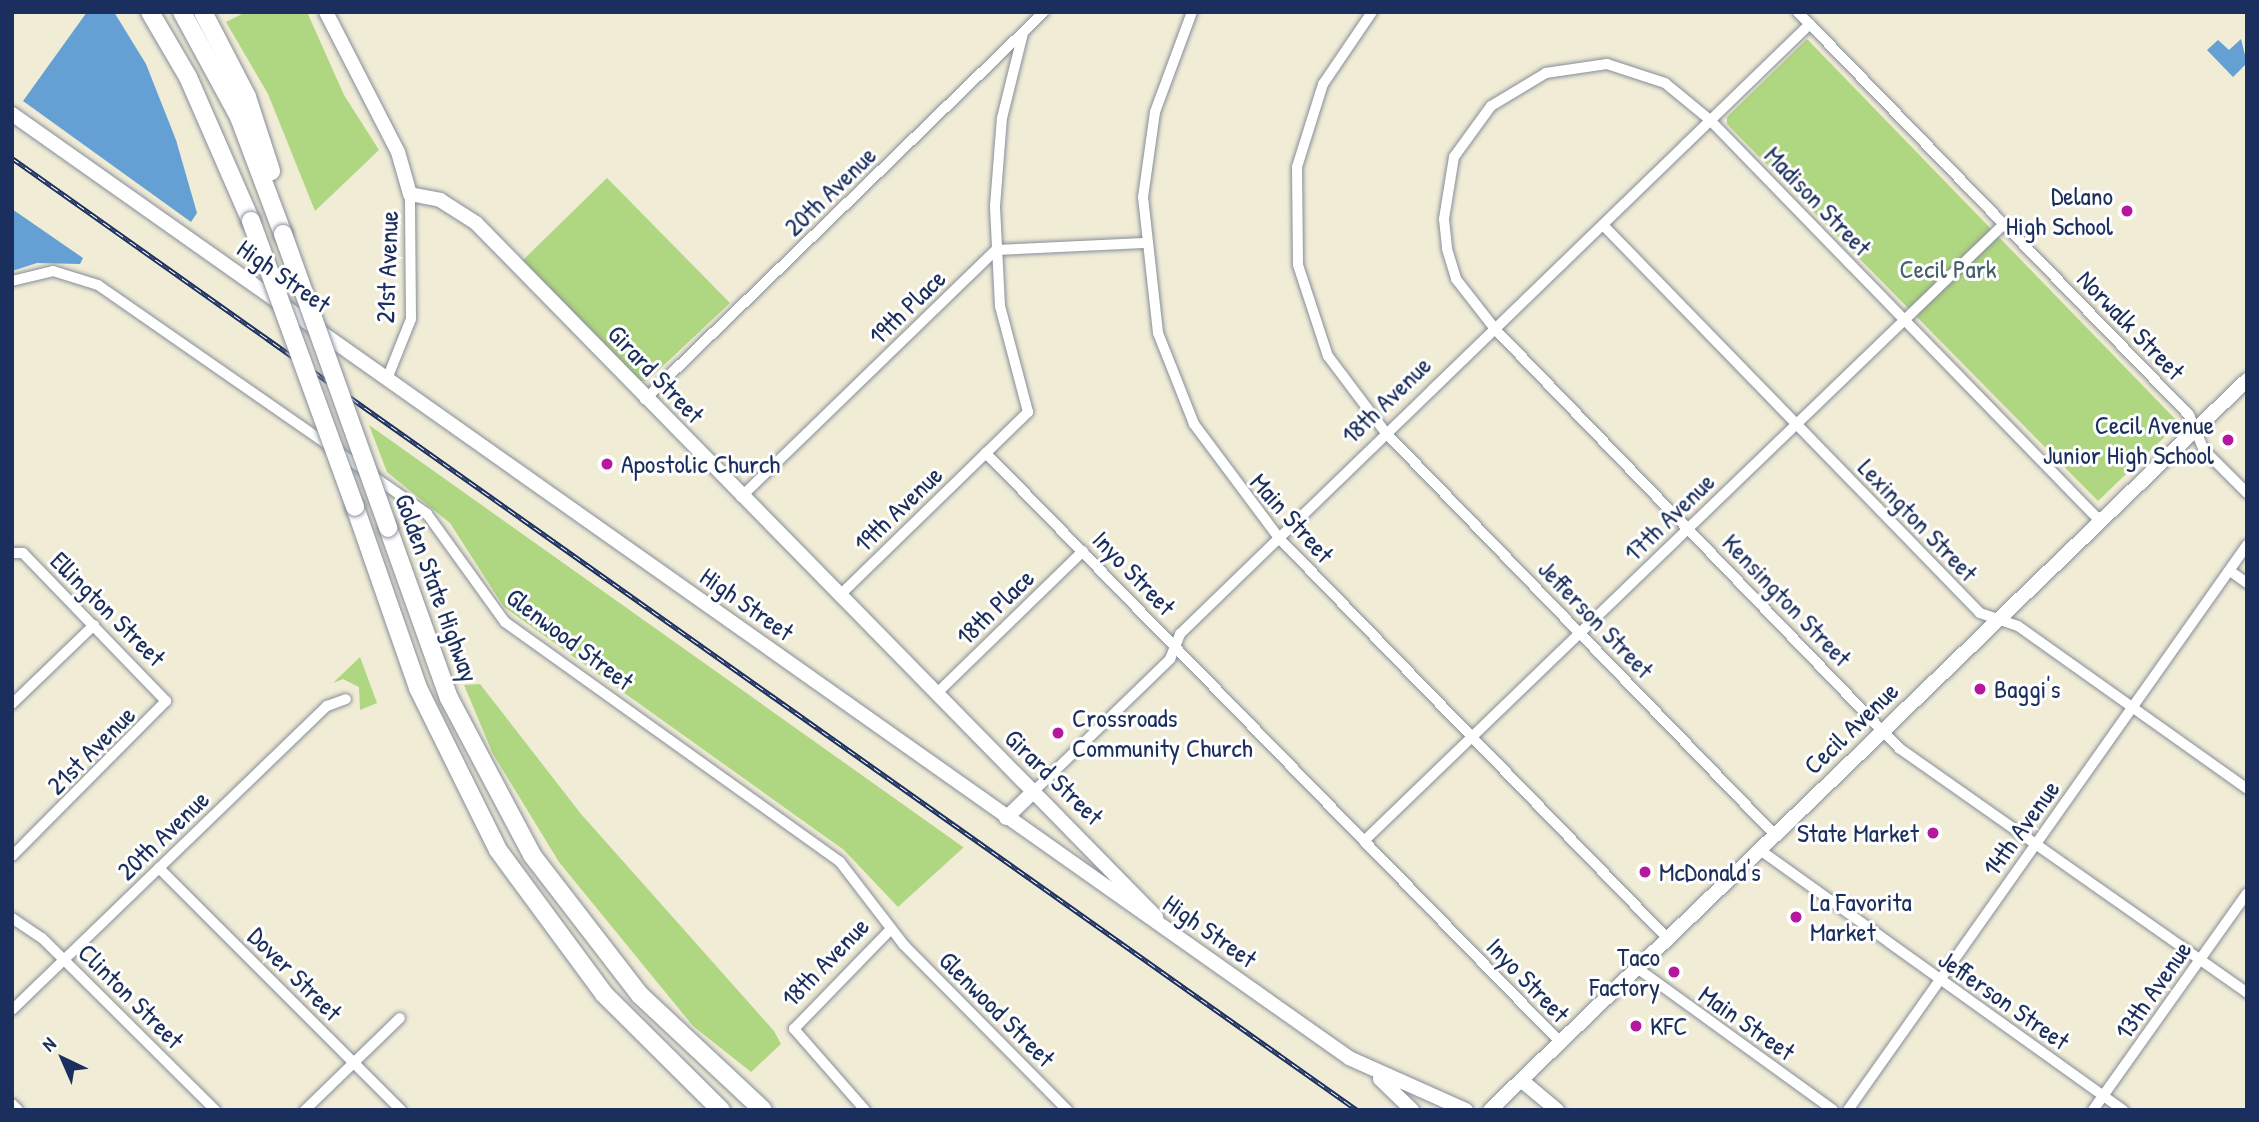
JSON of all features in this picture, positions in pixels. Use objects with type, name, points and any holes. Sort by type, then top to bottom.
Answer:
[{"type":"highway","name":"Golden State Highway","points":[[150,12],[188,77],[251,221],[418,688],[487,830],[575,960],[673,1066],[721,1110]]},
{"type":"highway","name":"Golden State Highway","points":[[182,12],[239,117],[449,698],[532,855],[640,995],[763,1110]]},
{"type":"highway","points":[[203,12],[247,97],[282,232]]},
{"type":"highway","points":[[673,1066],[711,1110]]},
{"type":"main road","points":[[326,12],[398,152],[410,194]]},
{"type":"main road","name":"High Street","points":[[12,114],[1171,934],[1375,1072],[1466,1110]]},
{"type":"main road","name":"Girard Street","points":[[410,194],[440,200],[476,223],[645,399],[1034,791],[1171,934]]},
{"type":"main road","name":"Cecil Avenue","points":[[1490,1110],[2247,380]]},
{"type":"main road","name":"18th Avenue","points":[[1006,818],[1034,791]]},
{"type":"main road","points":[[1375,1072],[1412,1110]]},
{"type":"main road","points":[[1521,1080],[1557,1110]]},
{"type":"street","name":"20th Avenue","points":[[645,399],[1044,12]]},
{"type":"street","name":"Main Street","points":[[1192,12],[1155,112],[1144,243],[1158,333],[1178,390],[1218,464],[1279,538],[1474,735],[1668,939]]},
{"type":"street","name":"Jefferson Street","points":[[1372,12],[1317,99],[1297,167],[1293,218],[1298,265],[1328,356],[1386,433],[1776,835]]},
{"type":"street","name":"Norwalk Street","points":[[1798,12],[2189,415],[2204,450],[2247,493]]},
{"type":"street","name":"18th Avenue","points":[[1034,791],[1176,647],[1180,635],[1810,24]]},
{"type":"street","points":[[986,453],[1028,412],[1000,306],[996,250],[1000,140],[1023,33]]},
{"type":"street","name":"Madison Street","points":[[1495,329],[1457,279],[1444,219],[1454,158],[1491,106],[1546,73],[1607,64],[1665,83],[1710,120],[2101,522]]},
{"type":"street","name":"21st Avenue","points":[[387,379],[411,319],[410,194]]},
{"type":"street","name":"17th Avenue","points":[[1364,841],[2004,224]]},
{"type":"street","name":"Lexington Street","points":[[1603,225],[1980,613],[2018,626],[2247,789]]},
{"type":"street","points":[[996,250],[1144,243]]},
{"type":"street","name":"19th Place","points":[[741,497],[996,250]]},
{"type":"street","name":"Glenwood Street","points":[[12,281],[53,271],[86,278],[413,504],[446,534],[476,589],[505,622],[840,862],[891,929],[1067,1110]]},
{"type":"street","name":"Kensington Street","points":[[1495,329],[1883,731],[2035,844],[2247,993]]},
{"type":"street","name":"Inyo Street","points":[[986,453],[1560,1042]]},
{"type":"street","name":"19th Avenue","points":[[839,596],[986,453]]},
{"type":"street","points":[[2247,545],[2230,571],[2247,583]]},
{"type":"street","name":"18th Place","points":[[936,694],[1083,551]]},
{"type":"street","name":"Ellington Street","points":[[14,552],[94,625],[166,701]]},
{"type":"street","name":"14th Avenue","points":[[1848,1110],[2230,571]]},
{"type":"street","points":[[12,704],[94,625]]},
{"type":"street","name":"20th Avenue","points":[[12,1010],[327,706],[346,699]]},
{"type":"street","name":"21st Avenue","points":[[12,856],[166,701]]},
{"type":"street","name":"Jefferson Street","points":[[1760,850],[2123,1110]]},
{"type":"street","name":"Dover Street","points":[[159,868],[401,1110]]},
{"type":"street","name":"13th Avenue","points":[[2093,1110],[2247,893]]},
{"type":"street","name":"Clinton Street","points":[[12,918],[64,959],[215,1110]]},
{"type":"street","name":"18th Avenue","points":[[864,1110],[794,1029],[891,929]]},
{"type":"street","name":"Main Street","points":[[1637,968],[1833,1110]]},
{"type":"street","points":[[305,1110],[400,1018]]},
{"type":"street","points":[[12,1104],[18,1110]]},
{"type":"green space","points":[[246,12],[307,12],[344,95],[379,150],[315,211],[268,94],[226,22]]},
{"type":"green space","name":"Cecil Park","points":[[1807,39],[2179,423],[2098,501],[1727,124],[1727,117]]},
{"type":"green space","points":[[607,178],[730,303],[647,381],[638,380],[522,261]]},
{"type":"green space","points":[[369,425],[964,847],[898,907],[844,850],[504,607],[450,523],[387,472]]},
{"type":"green space","points":[[360,657],[377,703],[360,710],[359,687],[343,679],[333,683]]},
{"type":"green space","points":[[480,684],[581,814],[774,1031],[781,1044],[751,1072],[693,1026],[559,862],[493,754],[464,685]]},
{"type":"water","points":[[87,12],[114,12],[146,64],[176,140],[197,213],[191,222],[23,101]]},
{"type":"water","points":[[2241,39],[2247,63],[2233,77],[2207,50],[2218,40],[2229,50]]},
{"type":"water","points":[[12,209],[83,258],[80,264],[37,263],[12,271]]},
{"type":"railway","points":[[12,158],[1357,1110]]},
{"type":"place","name":"Delano High School","points":[[2127,211]]},
{"type":"place","name":"Cecil Avenue Junior High School","points":[[2228,440]]},
{"type":"place","name":"Apostolic Church","points":[[607,464]]},
{"type":"place","name":"Baggi's","points":[[1980,689]]},
{"type":"place","name":"Crossroads Community Church","points":[[1058,733]]},
{"type":"place","name":"State Market","points":[[1933,833]]},
{"type":"place","name":"McDonald's","points":[[1645,872]]},
{"type":"place","name":"La Favorita Market","points":[[1796,917]]},
{"type":"place","name":"Taco Factory","points":[[1674,972]]},
{"type":"place","name":"KFC","points":[[1636,1026]]}]
